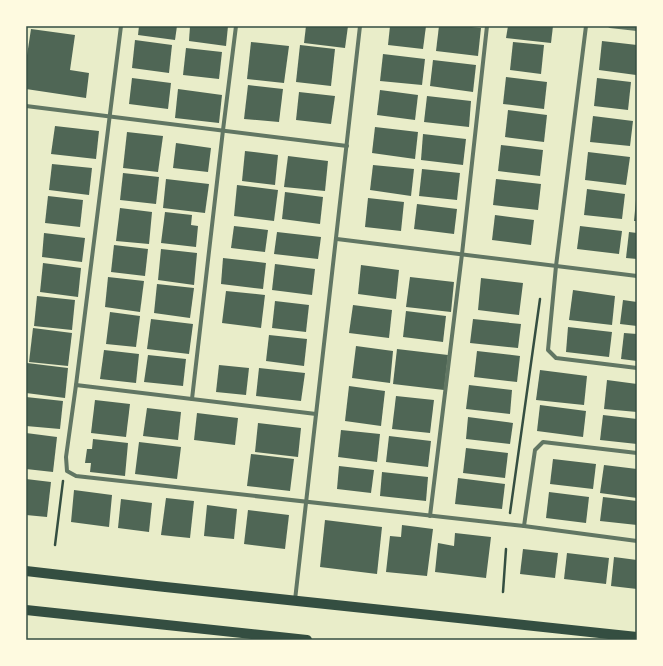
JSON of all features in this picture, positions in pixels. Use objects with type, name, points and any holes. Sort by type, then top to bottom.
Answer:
[{"type":"main road","points":[[26,571],[637,636]]},
{"type":"main road","points":[[26,610],[307,640]]},
{"type":"street","points":[[121,26],[66,457],[67,471],[76,476],[307,503],[510,524],[637,541]]},
{"type":"street","points":[[192,399],[236,26]]},
{"type":"street","points":[[295,600],[360,26]]},
{"type":"street","points":[[430,516],[462,254],[487,26]]},
{"type":"street","points":[[586,26],[556,266],[548,350],[556,358],[637,368]]},
{"type":"street","points":[[610,26],[637,29]]},
{"type":"street","points":[[26,106],[347,146]]},
{"type":"street","points":[[337,239],[637,276]]},
{"type":"street","points":[[76,385],[316,414]]},
{"type":"street","points":[[524,526],[535,450],[543,442],[637,453]]},
{"type":"path","points":[[510,514],[540,296]]},
{"type":"path","points":[[56,545],[62,483],[67,471]]},
{"type":"path","points":[[503,592],[506,549]]},
{"type":"building","points":[[139,26],[177,26],[175,40],[138,35]]},
{"type":"building","points":[[190,26],[228,26],[226,46],[189,41]]},
{"type":"building","points":[[306,26],[348,26],[345,48],[304,43]]},
{"type":"building","points":[[390,26],[426,26],[423,49],[388,45]]},
{"type":"building","points":[[439,26],[481,28],[478,56],[436,51]]},
{"type":"building","points":[[508,26],[553,26],[551,43],[506,38]]},
{"type":"building","points":[[31,29],[75,35],[70,70],[89,73],[86,98],[26,89],[26,62]]},
{"type":"building","points":[[135,40],[172,45],[169,73],[132,68]]},
{"type":"building","points":[[602,41],[637,45],[636,75],[599,70]]},
{"type":"building","points":[[251,42],[289,46],[284,83],[247,79]]},
{"type":"building","points":[[513,42],[544,45],[541,74],[510,70]]},
{"type":"building","points":[[300,45],[335,49],[331,86],[296,82]]},
{"type":"building","points":[[186,48],[222,52],[219,79],[183,75]]},
{"type":"building","points":[[383,54],[425,59],[422,85],[380,81]]},
{"type":"building","points":[[433,60],[476,65],[473,92],[430,86]]},
{"type":"building","points":[[506,77],[547,82],[544,109],[503,104]]},
{"type":"building","points":[[132,78],[171,83],[168,109],[129,104]]},
{"type":"building","points":[[597,78],[631,82],[628,110],[594,106]]},
{"type":"building","points":[[248,85],[283,89],[279,122],[244,119]]},
{"type":"building","points":[[178,89],[222,95],[219,123],[175,118]]},
{"type":"building","points":[[380,90],[418,95],[415,120],[377,115]]},
{"type":"building","points":[[299,92],[335,96],[331,124],[296,120]]},
{"type":"building","points":[[427,96],[471,101],[469,127],[424,122]]},
{"type":"building","points":[[508,110],[547,115],[544,142],[505,137]]},
{"type":"building","points":[[593,116],[633,121],[630,146],[590,142]]},
{"type":"building","points":[[55,126],[99,131],[96,159],[51,154]]},
{"type":"building","points":[[375,127],[418,132],[415,159],[372,153]]},
{"type":"building","points":[[127,132],[163,136],[158,172],[123,168]]},
{"type":"building","points":[[423,134],[466,139],[463,165],[421,160]]},
{"type":"building","points":[[176,143],[211,148],[208,172],[173,168]]},
{"type":"building","points":[[501,145],[543,150],[540,176],[498,171]]},
{"type":"building","points":[[245,151],[278,155],[275,185],[242,181]]},
{"type":"building","points":[[588,152],[630,157],[626,185],[585,180]]},
{"type":"building","points":[[288,156],[328,161],[325,191],[284,187]]},
{"type":"building","points":[[52,164],[92,168],[89,195],[49,190]]},
{"type":"building","points":[[373,165],[414,169],[411,196],[370,190]]},
{"type":"building","points":[[422,169],[460,173],[457,200],[419,196]]},
{"type":"building","points":[[123,173],[159,177],[156,204],[120,200]]},
{"type":"building","points":[[166,179],[209,184],[205,213],[163,208]]},
{"type":"building","points":[[496,179],[541,184],[538,210],[493,205]]},
{"type":"building","points":[[237,185],[278,190],[274,221],[234,216]]},
{"type":"building","points":[[587,189],[625,194],[622,219],[584,215]]},
{"type":"building","points":[[285,192],[323,197],[320,224],[282,219]]},
{"type":"building","points":[[48,196],[83,200],[80,227],[45,223]]},
{"type":"building","points":[[368,198],[404,202],[401,231],[365,227]]},
{"type":"building","points":[[636,200],[637,221],[634,221]]},
{"type":"building","points":[[417,204],[457,209],[454,234],[414,229]]},
{"type":"building","points":[[120,208],[152,212],[149,244],[116,241]]},
{"type":"building","points":[[165,212],[192,215],[191,225],[198,226],[196,247],[161,243]]},
{"type":"building","points":[[495,215],[534,220],[531,245],[492,240]]},
{"type":"building","points":[[234,226],[268,230],[265,252],[231,248]]},
{"type":"building","points":[[580,226],[622,231],[619,254],[577,249]]},
{"type":"building","points":[[277,232],[321,237],[318,259],[274,254]]},
{"type":"building","points":[[629,232],[637,233],[637,259],[626,258]]},
{"type":"building","points":[[44,233],[85,238],[82,262],[42,257]]},
{"type":"building","points":[[114,245],[148,249],[145,276],[111,272]]},
{"type":"building","points":[[161,249],[197,253],[194,285],[158,280]]},
{"type":"building","points":[[223,258],[266,263],[263,289],[221,284]]},
{"type":"building","points":[[43,263],[81,268],[78,297],[40,292]]},
{"type":"building","points":[[275,264],[315,269],[312,295],[272,290]]},
{"type":"building","points":[[361,265],[399,270],[396,299],[358,294]]},
{"type":"building","points":[[108,277],[144,281],[140,312],[105,307]]},
{"type":"building","points":[[410,277],[454,282],[451,312],[406,307]]},
{"type":"building","points":[[481,278],[523,283],[519,315],[478,310]]},
{"type":"building","points":[[157,284],[194,288],[190,318],[154,313]]},
{"type":"building","points":[[573,290],[615,296],[612,325],[569,320]]},
{"type":"building","points":[[226,291],[265,295],[261,328],[222,323]]},
{"type":"building","points":[[37,296],[75,300],[72,330],[34,326]]},
{"type":"building","points":[[623,300],[637,302],[637,326],[620,324]]},
{"type":"building","points":[[275,301],[309,305],[306,332],[272,328]]},
{"type":"building","points":[[353,305],[392,310],[389,338],[349,333]]},
{"type":"building","points":[[406,311],[446,316],[443,342],[403,337]]},
{"type":"building","points":[[110,312],[140,316],[136,347],[106,344]]},
{"type":"building","points":[[151,319],[193,324],[189,354],[147,349]]},
{"type":"building","points":[[473,319],[521,324],[518,348],[470,343]]},
{"type":"building","points":[[568,327],[612,332],[609,357],[566,352]]},
{"type":"building","points":[[33,328],[72,333],[68,366],[29,362]]},
{"type":"building","points":[[624,333],[637,334],[637,361],[621,359]]},
{"type":"building","points":[[269,335],[307,339],[304,366],[266,361]]},
{"type":"building","points":[[356,346],[393,351],[390,383],[352,378]]},
{"type":"building","points":[[397,349],[448,355],[444,390],[393,384]]},
{"type":"building","points":[[104,350],[139,354],[136,383],[100,379]]},
{"type":"building","points":[[477,351],[520,356],[517,382],[474,377]]},
{"type":"building","points":[[148,355],[186,359],[183,386],[144,382]]},
{"type":"building","points":[[27,363],[68,368],[65,398],[26,393]]},
{"type":"building","points":[[219,365],[249,368],[246,395],[216,392]]},
{"type":"building","points":[[259,368],[305,373],[301,401],[256,396]]},
{"type":"building","points":[[540,370],[587,376],[584,405],[536,400]]},
{"type":"building","points":[[607,380],[637,384],[637,412],[604,409]]},
{"type":"building","points":[[469,385],[512,390],[510,414],[466,409]]},
{"type":"building","points":[[349,386],[385,391],[381,426],[345,421]]},
{"type":"building","points":[[396,396],[434,400],[430,433],[392,429]]},
{"type":"building","points":[[26,397],[63,401],[60,429],[26,426]]},
{"type":"building","points":[[95,400],[130,404],[126,437],[91,433]]},
{"type":"building","points":[[540,405],[586,411],[583,437],[537,431]]},
{"type":"building","points":[[147,408],[181,412],[178,440],[143,436]]},
{"type":"building","points":[[197,413],[238,418],[235,445],[194,440]]},
{"type":"building","points":[[603,415],[637,419],[637,444],[600,440]]},
{"type":"building","points":[[468,417],[513,423],[510,444],[466,439]]},
{"type":"building","points":[[258,423],[301,428],[298,457],[255,452]]},
{"type":"building","points":[[341,430],[380,434],[377,462],[338,457]]},
{"type":"building","points":[[26,433],[57,437],[53,472],[26,469]]},
{"type":"building","points":[[389,436],[431,441],[428,467],[386,462]]},
{"type":"building","points":[[93,439],[128,443],[125,476],[90,472],[91,463],[85,463],[87,449],[92,449]]},
{"type":"building","points":[[139,442],[181,447],[177,479],[135,474]]},
{"type":"building","points":[[466,448],[508,453],[505,478],[463,473]]},
{"type":"building","points":[[251,454],[294,459],[290,491],[247,486]]},
{"type":"building","points":[[553,459],[596,464],[593,489],[550,484]]},
{"type":"building","points":[[604,465],[637,469],[637,498],[600,493]]},
{"type":"building","points":[[339,466],[374,470],[371,493],[337,489]]},
{"type":"building","points":[[382,472],[428,477],[426,501],[380,496]]},
{"type":"building","points":[[458,478],[505,484],[502,509],[455,504]]},
{"type":"building","points":[[26,479],[51,482],[47,517],[26,515]]},
{"type":"building","points":[[74,490],[112,495],[109,527],[71,522]]},
{"type":"building","points":[[549,492],[589,497],[586,523],[546,518]]},
{"type":"building","points":[[603,497],[637,501],[637,525],[600,521]]},
{"type":"building","points":[[166,498],[194,501],[190,538],[161,535]]},
{"type":"building","points":[[121,499],[152,503],[149,532],[118,528]]},
{"type":"building","points":[[207,505],[237,509],[234,539],[204,536]]},
{"type":"building","points":[[248,510],[289,515],[285,549],[244,544]]},
{"type":"building","points":[[325,520],[382,527],[377,574],[320,567]]},
{"type":"building","points":[[402,525],[433,529],[427,576],[386,572],[390,536],[401,537]]},
{"type":"building","points":[[455,533],[491,537],[486,578],[435,572],[438,543],[454,546]]},
{"type":"building","points":[[523,549],[558,553],[555,578],[520,574]]},
{"type":"building","points":[[567,553],[609,558],[606,584],[564,579]]},
{"type":"building","points":[[614,557],[637,560],[637,589],[611,586]]}]
